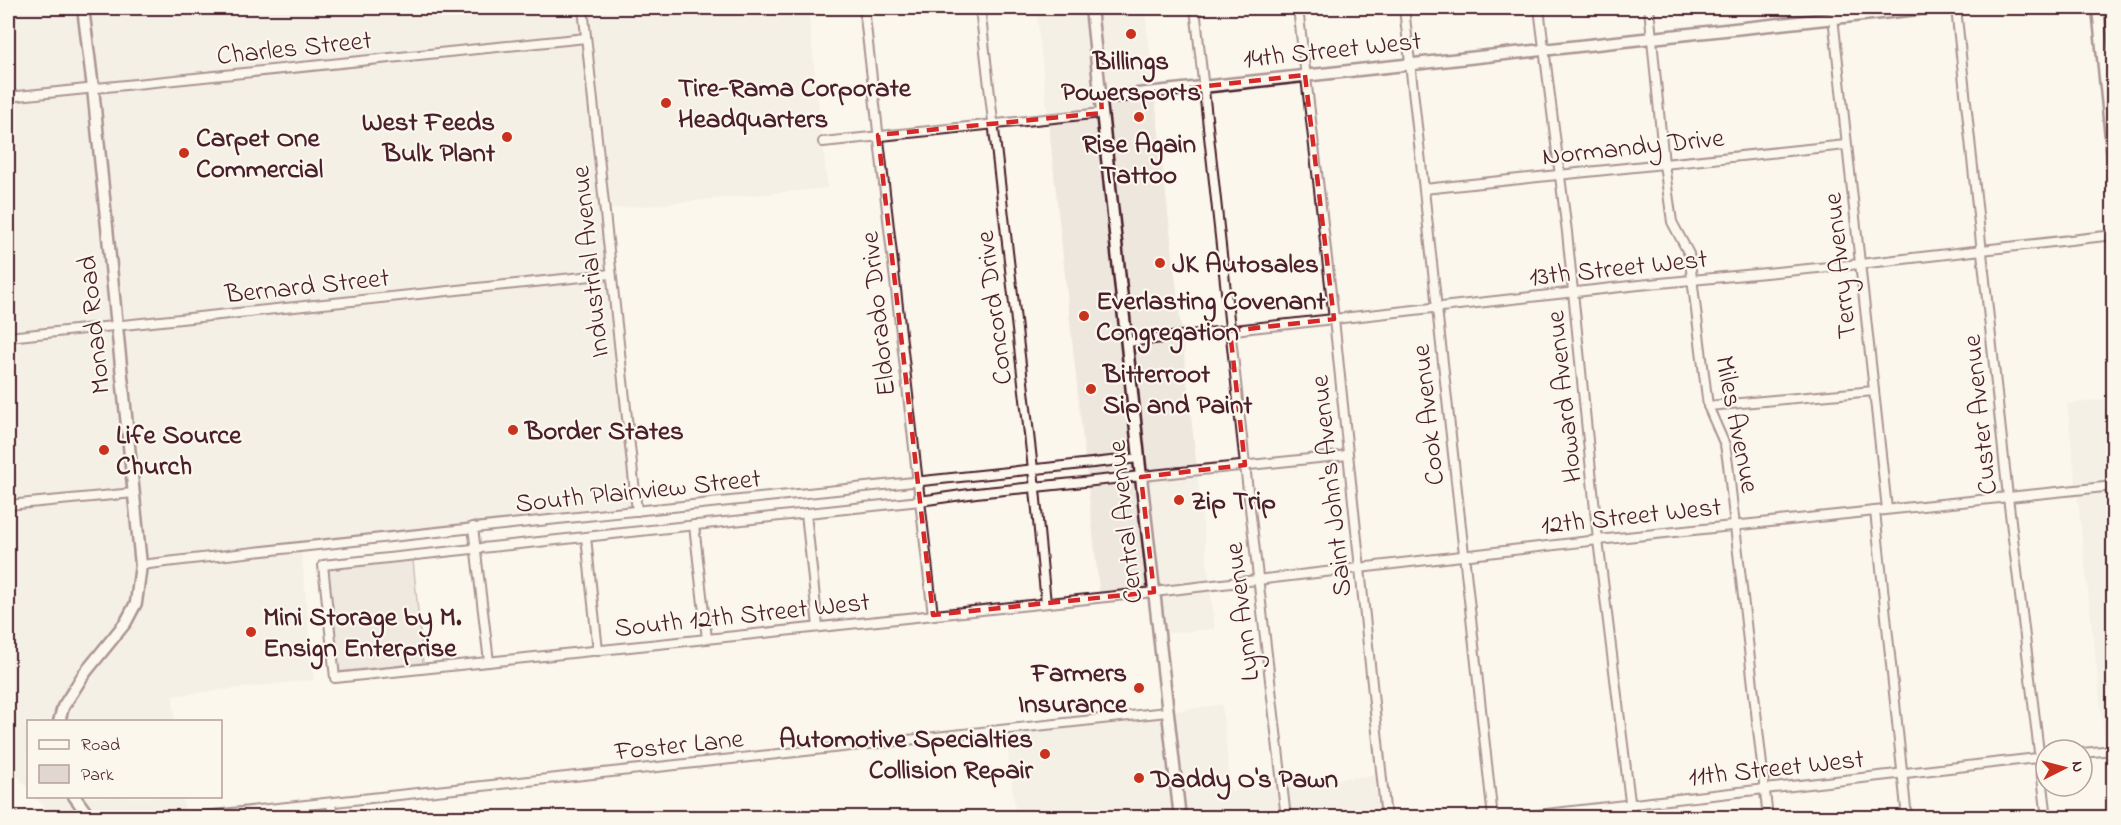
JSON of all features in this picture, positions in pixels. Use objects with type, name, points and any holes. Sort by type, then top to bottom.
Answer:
[{"type":"street","name":"Monad Road","points":[[60,720],[63,707],[84,674],[126,622],[136,603],[141,565],[83,8]]},
{"type":"street","name":"Industrial Avenue","points":[[582,8],[637,511]]},
{"type":"street","name":"Eldorado Drive","points":[[864,8],[933,615]]},
{"type":"street","name":"Concord Drive","points":[[980,8],[1033,469],[1046,603]]},
{"type":"street","name":"Central Avenue","points":[[1091,8],[1180,818]]},
{"type":"street","name":"Lynn Avenue","points":[[1195,8],[1245,465],[1287,818]]},
{"type":"street","name":"Saint John's Avenue","points":[[1298,8],[1334,319],[1386,818]]},
{"type":"street","name":"Cook Avenue","points":[[1404,8],[1493,818]]},
{"type":"street","name":"Howard Avenue","points":[[1539,8],[1574,292],[1598,540],[1632,818]]},
{"type":"street","name":"Miles Avenue","points":[[1649,8],[1672,222],[1689,254],[1708,406],[1725,445],[1768,818]]},
{"type":"street","name":"14th Street West","points":[[1101,98],[1838,14],[1927,8]]},
{"type":"street","name":"Custer Avenue","points":[[1956,8],[2008,497],[2040,738]]},
{"type":"street","points":[[2098,8],[2114,167]]},
{"type":"street","name":"Terry Avenue","points":[[1838,14],[1846,145],[1887,509]]},
{"type":"street","name":"Charles Street","points":[[8,97],[586,38]]},
{"type":"street","points":[[823,142],[1102,113]]},
{"type":"street","name":"Normandy Drive","points":[[1424,189],[1846,145]]},
{"type":"street","name":"13th Street West","points":[[1127,342],[2114,235]]},
{"type":"street","name":"Bernard Street","points":[[8,337],[611,274]]},
{"type":"street","points":[[1708,406],[1874,391]]},
{"type":"street","name":"South Plainview Street","points":[[335,678],[323,565],[920,501],[976,493],[1348,455]]},
{"type":"street","name":"South Plainview Street","points":[[141,565],[473,527],[917,483],[1139,458]]},
{"type":"street","name":"12th Street West","points":[[1154,592],[1598,540],[2114,486]]},
{"type":"street","points":[[8,505],[134,493]]},
{"type":"street","points":[[1875,511],[1907,818]]},
{"type":"street","points":[[806,513],[818,627]]},
{"type":"street","points":[[694,525],[707,639]]},
{"type":"street","points":[[473,527],[489,662]]},
{"type":"street","points":[[586,537],[598,651]]},
{"type":"street","name":"South 12th Street West","points":[[335,678],[1154,592]]},
{"type":"street","name":"Foster Lane","points":[[195,817],[1167,712]]},
{"type":"street","points":[[2094,752],[2114,750]]},
{"type":"street","name":"11th Street West","points":[[1511,818],[2034,759]]},
{"type":"street","points":[[75,798],[90,818]]},
{"type":"street","name":"Custer Avenue","points":[[2046,798],[2047,818]]},
{"type":"street","points":[[331,803],[333,818]]},
{"type":"highlighted area","points":[[1305,75],[1334,319],[1230,331],[1245,465],[1141,477],[1154,592],[933,615],[878,135],[1102,113],[1101,98]]},
{"type":"shaded area","points":[[8,8],[808,8],[828,188],[604,210],[637,511],[301,547],[314,680],[173,696],[175,720],[27,720],[27,788],[8,764]]},
{"type":"shaded area","points":[[1036,8],[1145,8],[1215,629],[1159,634],[1154,592],[1100,598]]},
{"type":"shaded area","points":[[2098,8],[2113,8],[2113,167]]},
{"type":"shaded area","points":[[2113,398],[2113,817],[2067,404]]},
{"type":"shaded area","points":[[1222,704],[1231,791],[1382,774],[1386,817],[1016,817],[1005,730]]},
{"type":"shaded area","points":[[36,798],[183,798],[186,817],[53,817]]},
{"type":"green space","points":[[413,560],[423,663],[337,672],[326,569]]},
{"type":"railway","points":[[8,802],[21,818]]},
{"type":"place","name":"Billings Powersports","points":[[1131,34]]},
{"type":"place","name":"Tire-Rama Corporate Headquarters","points":[[666,103]]},
{"type":"place","name":"Rise Again Tattoo","points":[[1139,117]]},
{"type":"place","name":"West Feeds Bulk Plant","points":[[507,137]]},
{"type":"place","name":"Carpet One Commercial","points":[[184,153]]},
{"type":"place","name":"JK Autosales","points":[[1160,263]]},
{"type":"place","name":"Everlasting Covenant Congregation","points":[[1084,316]]},
{"type":"place","name":"Bitterroot Sip and Paint","points":[[1091,389]]},
{"type":"place","name":"Border States","points":[[513,430]]},
{"type":"place","name":"Life Source Church","points":[[104,450]]},
{"type":"place","name":"Zip Trip","points":[[1179,500]]},
{"type":"place","name":"Mini Storage by M. Ensign Enterprise","points":[[251,632]]},
{"type":"place","name":"Farmers Insurance","points":[[1139,688]]},
{"type":"place","name":"Automotive Specialties Collision Repair","points":[[1045,754]]},
{"type":"place","name":"Daddy O's Pawn","points":[[1139,778]]}]
